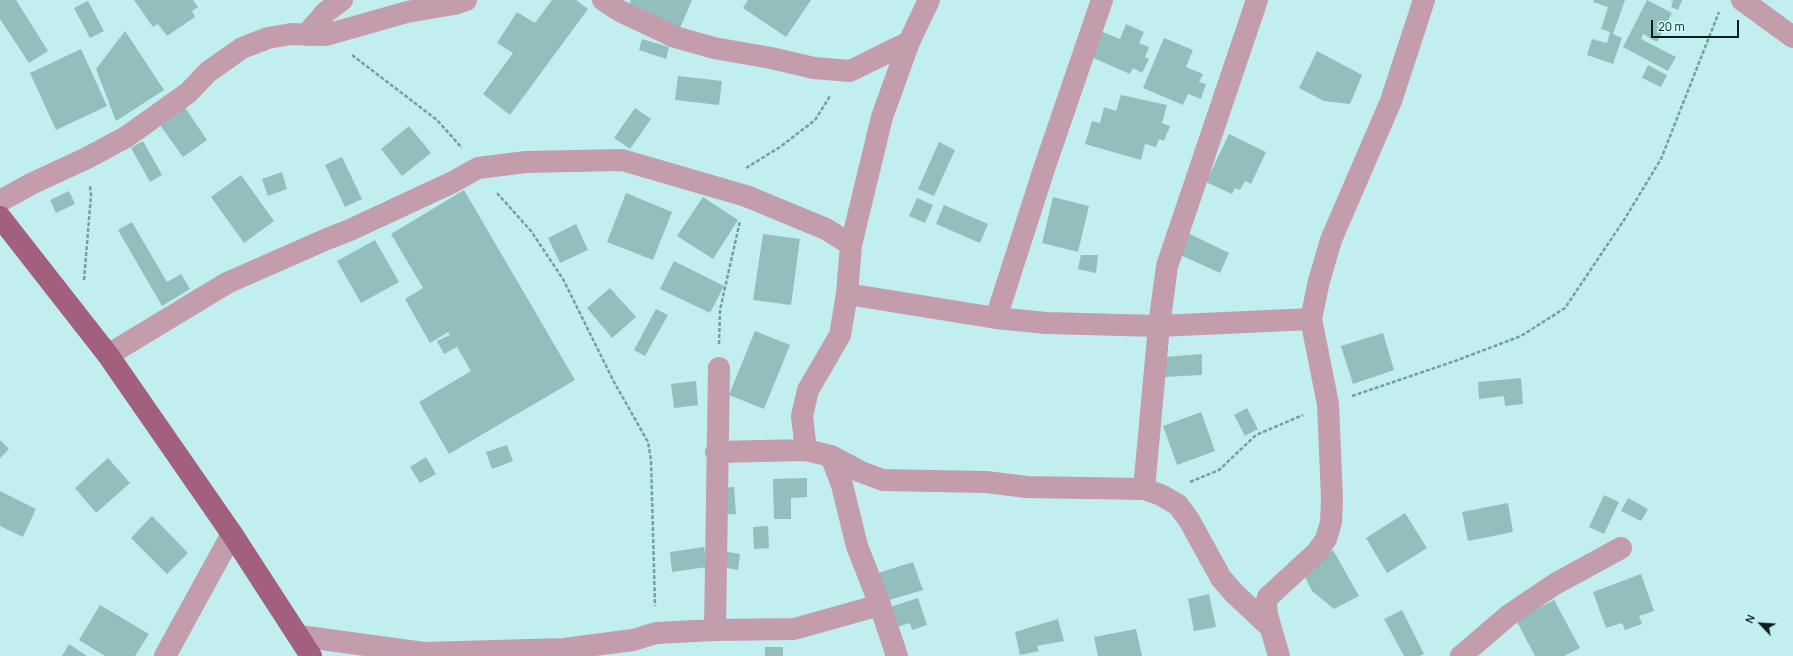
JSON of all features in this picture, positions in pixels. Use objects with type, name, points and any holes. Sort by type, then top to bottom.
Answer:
[{"type":"main road","points":[[0,217],[108,355],[232,534],[311,656]]},
{"type":"street","points":[[316,35],[326,12],[342,0]]},
{"type":"street","points":[[0,201],[126,137],[188,93],[208,72],[242,48],[268,38],[291,34],[316,35],[407,12],[454,4],[466,0]]},
{"type":"street","points":[[603,0],[620,11],[682,39],[714,48],[771,58],[814,68],[850,71],[909,42]]},
{"type":"street","points":[[806,450],[802,416],[808,390],[840,335],[848,294],[851,245],[882,117],[909,42],[929,0]]},
{"type":"street","points":[[996,318],[1044,169],[1102,0]]},
{"type":"street","points":[[1152,492],[1158,326],[1167,266],[1257,0]]},
{"type":"street","points":[[1279,656],[1267,615],[1268,597],[1317,552],[1326,539],[1331,522],[1332,500],[1328,404],[1310,319],[1331,240],[1391,101],[1424,0]]},
{"type":"street","points":[[1742,0],[1793,37]]},
{"type":"street","points":[[108,355],[227,283],[350,230],[453,182],[478,168],[526,162],[622,160],[746,196],[826,229],[851,245]]},
{"type":"street","points":[[848,294],[996,318],[1046,323],[1158,326],[1310,319]]},
{"type":"street","points":[[715,630],[718,492],[716,452],[718,368]]},
{"type":"street","points":[[716,452],[806,450],[831,456],[861,472],[883,480],[986,482],[1028,486],[1152,492],[1178,505],[1189,520],[1221,578],[1234,593],[1270,627]]},
{"type":"street","points":[[831,456],[842,486],[857,546],[880,605],[897,656]]},
{"type":"street","points":[[165,656],[232,534]]},
{"type":"street","points":[[1461,656],[1509,615],[1555,584],[1621,548]]},
{"type":"street","points":[[299,636],[424,653],[564,648],[633,640],[656,633],[715,630],[794,629],[880,605]]},
{"type":"path","points":[[1152,492],[1219,470],[1256,435],[1328,404],[1455,361],[1521,336],[1565,308],[1624,220],[1661,159],[1720,7]]},
{"type":"path","points":[[316,35],[437,120],[531,231],[563,279],[614,382],[648,442],[651,460],[651,515],[655,564],[656,633]]},
{"type":"path","points":[[710,186],[780,148],[815,120],[833,90],[850,71]]},
{"type":"path","points":[[76,314],[85,272],[91,195],[87,158]]},
{"type":"path","points":[[718,368],[720,310],[746,196]]},
{"type":"building","points":[[0,0],[16,0],[48,51],[29,63],[0,19]]},
{"type":"building","points":[[134,0],[193,0],[198,7],[192,11],[195,17],[167,36],[158,24],[153,27]]},
{"type":"building","points":[[552,0],[576,0],[588,9],[510,115],[483,94],[513,53],[497,43],[517,12],[535,23]]},
{"type":"building","points":[[631,0],[692,0],[677,35],[629,5]]},
{"type":"building","points":[[748,0],[811,0],[786,37],[743,8]]},
{"type":"building","points":[[1594,0],[1625,0],[1613,34],[1622,38],[1613,64],[1587,55],[1592,39],[1607,43],[1610,32],[1601,29],[1608,7],[1593,2]]},
{"type":"building","points":[[1647,0],[1672,13],[1657,42],[1643,34],[1641,39],[1676,57],[1668,71],[1623,47]]},
{"type":"building","points":[[1670,0],[1682,0],[1678,10],[1671,7],[1673,1]]},
{"type":"building","points":[[88,1],[104,31],[90,38],[74,8]]},
{"type":"building","points":[[1126,24],[1144,32],[1139,43],[1149,47],[1145,57],[1149,59],[1142,73],[1133,68],[1130,74],[1089,56],[1100,31],[1120,39]]},
{"type":"building","points":[[125,31],[164,90],[116,121],[96,69]]},
{"type":"building","points":[[1164,38],[1193,50],[1186,67],[1203,74],[1199,82],[1206,84],[1201,99],[1188,94],[1183,105],[1143,88]]},
{"type":"building","points":[[642,39],[669,47],[666,59],[639,50]]},
{"type":"building","points":[[81,49],[107,106],[56,130],[30,73]]},
{"type":"building","points":[[1317,51],[1362,75],[1350,104],[1324,101],[1299,88]]},
{"type":"building","points":[[1648,65],[1667,75],[1661,87],[1642,78]]},
{"type":"building","points":[[678,76],[722,81],[719,105],[675,100]]},
{"type":"building","points":[[1121,95],[1167,105],[1162,123],[1170,126],[1164,141],[1159,139],[1156,147],[1145,144],[1141,160],[1085,144],[1092,121],[1100,123],[1104,107],[1116,111]]},
{"type":"building","points":[[182,103],[207,140],[183,157],[157,121]]},
{"type":"building","points":[[635,108],[651,119],[630,149],[614,138]]},
{"type":"building","points":[[409,126],[431,153],[402,176],[381,149]]},
{"type":"building","points":[[1229,134],[1266,152],[1251,184],[1245,181],[1240,190],[1235,188],[1232,194],[1206,182]]},
{"type":"building","points":[[143,141],[162,175],[150,182],[131,148]]},
{"type":"building","points":[[939,142],[955,150],[934,196],[918,189]]},
{"type":"building","points":[[342,157],[362,199],[345,207],[325,165]]},
{"type":"building","points":[[282,172],[287,189],[268,196],[262,179]]},
{"type":"building","points":[[241,175],[274,221],[244,243],[211,197]]},
{"type":"building","points":[[464,190],[575,380],[449,454],[419,402],[471,371],[457,347],[444,354],[437,341],[450,335],[448,332],[430,343],[405,299],[423,288],[391,234]]},
{"type":"building","points":[[69,191],[75,204],[56,213],[50,200]]},
{"type":"building","points":[[626,193],[672,212],[653,260],[607,242]]},
{"type":"building","points":[[703,197],[738,220],[713,259],[677,236]]},
{"type":"building","points":[[1053,197],[1089,206],[1078,252],[1042,243]]},
{"type":"building","points":[[917,198],[933,205],[925,223],[909,216]]},
{"type":"building","points":[[944,205],[988,224],[980,243],[936,224]]},
{"type":"building","points":[[132,222],[167,282],[181,274],[190,289],[162,306],[118,230]]},
{"type":"building","points":[[576,224],[588,250],[560,263],[548,238]]},
{"type":"building","points":[[1186,232],[1229,253],[1220,273],[1178,254]]},
{"type":"building","points":[[763,234],[800,239],[791,305],[753,300]]},
{"type":"building","points":[[375,240],[399,282],[361,303],[337,261]]},
{"type":"building","points":[[1081,255],[1098,255],[1096,273],[1078,269]]},
{"type":"building","points":[[674,261],[724,286],[710,313],[660,289]]},
{"type":"building","points":[[610,288],[636,317],[612,338],[587,308]]},
{"type":"building","points":[[656,309],[668,315],[645,356],[634,350]]},
{"type":"building","points":[[755,331],[790,345],[764,409],[729,395]]},
{"type":"building","points":[[1383,333],[1394,370],[1353,384],[1341,346]]},
{"type":"building","points":[[1202,354],[1202,375],[1164,377],[1164,357]]},
{"type":"building","points":[[1521,378],[1523,404],[1505,406],[1504,396],[1479,399],[1478,382]]},
{"type":"building","points":[[696,381],[698,405],[674,408],[671,384]]},
{"type":"building","points":[[1247,408],[1258,429],[1245,436],[1234,415]]},
{"type":"building","points":[[1201,412],[1215,451],[1177,465],[1163,426]]},
{"type":"building","points":[[0,440],[9,449],[0,458]]},
{"type":"building","points":[[507,445],[513,461],[492,469],[486,452]]},
{"type":"building","points":[[426,457],[436,474],[420,483],[410,467]]},
{"type":"building","points":[[108,458],[130,483],[96,513],[75,488]]},
{"type":"building","points":[[807,478],[807,497],[791,498],[791,519],[774,519],[773,479]]},
{"type":"building","points":[[734,487],[736,514],[720,515],[719,488]]},
{"type":"building","points":[[0,491],[36,509],[23,537],[0,526]]},
{"type":"building","points":[[1604,495],[1619,502],[1604,534],[1589,527]]},
{"type":"building","points":[[1628,498],[1648,509],[1641,521],[1621,511]]},
{"type":"building","points":[[1508,503],[1513,532],[1468,541],[1462,512]]},
{"type":"building","points":[[1405,513],[1427,548],[1387,573],[1366,538]]},
{"type":"building","points":[[152,516],[188,553],[167,574],[131,538]]},
{"type":"building","points":[[768,526],[769,548],[754,549],[753,527]]},
{"type":"building","points":[[704,547],[707,567],[672,572],[670,552]]},
{"type":"building","points":[[1333,550],[1359,596],[1334,609],[1312,591],[1304,575]]},
{"type":"building","points":[[723,551],[740,554],[738,570],[721,567]]},
{"type":"building","points":[[913,562],[923,590],[886,601],[878,573]]},
{"type":"building","points":[[1641,574],[1654,611],[1639,616],[1642,624],[1625,630],[1622,623],[1606,628],[1593,592]]},
{"type":"building","points":[[1209,594],[1216,627],[1194,631],[1188,599]]},
{"type":"building","points":[[918,598],[927,625],[912,630],[910,623],[897,627],[890,607]]},
{"type":"building","points":[[1554,600],[1580,648],[1564,656],[1535,656],[1516,620]]},
{"type":"building","points":[[100,605],[149,634],[135,656],[105,656],[79,640]]},
{"type":"building","points":[[1402,610],[1424,654],[1420,656],[1404,656],[1384,619]]},
{"type":"building","points":[[1058,619],[1064,641],[1037,646],[1039,651],[1020,655],[1015,632]]},
{"type":"building","points":[[1136,629],[1142,656],[1098,656],[1094,637]]},
{"type":"building","points":[[69,644],[87,656],[62,656]]},
{"type":"building","points":[[765,647],[783,647],[783,656],[765,656]]}]
